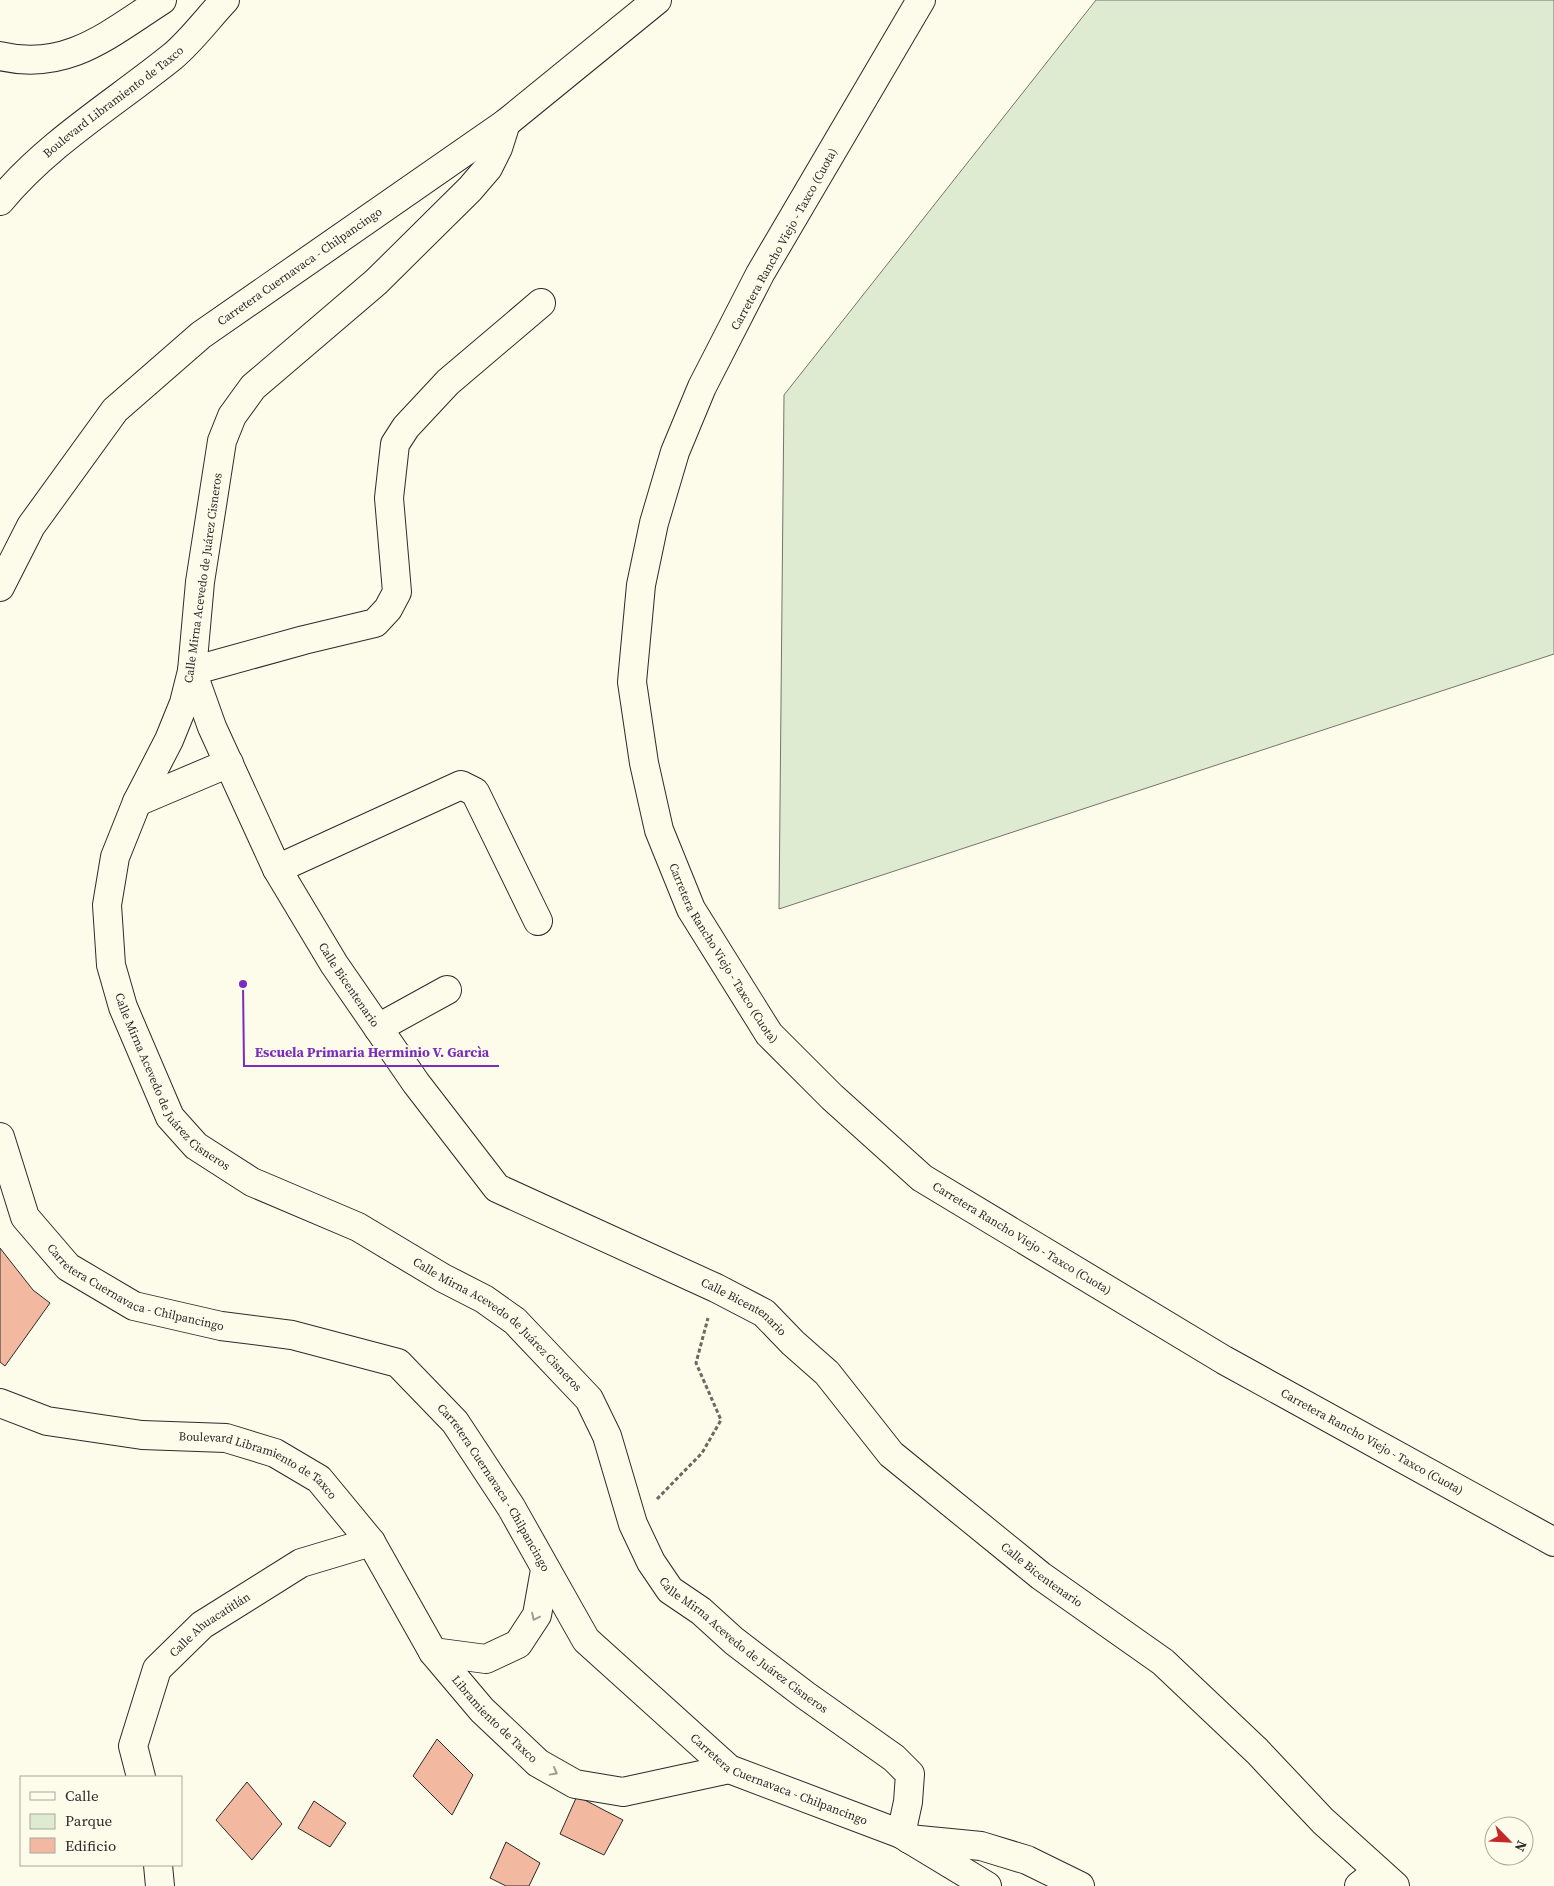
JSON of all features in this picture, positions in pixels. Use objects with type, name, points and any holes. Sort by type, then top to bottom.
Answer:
[{"type":"main road","points":[[0,56],[20,61],[55,60],[91,45],[162,0]]},
{"type":"main road","name":"Boulevard Libramiento de Taxco","points":[[0,201],[18,179],[74,132],[174,55],[225,0]]},
{"type":"main road","name":"Carretera Cuernavaca - Chilpancingo","points":[[0,587],[31,526],[115,410],[208,329],[506,123],[657,0]]},
{"type":"main road","name":"Carretera Rancho Viejo - Taxco (Cuota)","points":[[921,2],[760,274],[702,387],[675,452],[654,523],[641,585],[632,682],[644,763],[659,830],[691,909],[769,1034],[832,1097],[922,1178],[1224,1360],[1554,1542]]},
{"type":"main road","name":"Calle Mirna Acevedo de Juárez Cisneros","points":[[506,123],[498,148],[488,168],[470,189],[376,282],[253,387],[232,416],[222,441],[211,508],[192,671],[184,703],[169,740],[137,802],[115,857],[107,905],[111,965],[124,1007],[170,1116],[196,1146],[252,1182],[358,1227],[443,1278],[484,1299],[515,1321],[590,1399],[607,1436],[633,1524],[651,1562],[670,1590],[701,1611],[734,1641],[805,1695],[894,1758],[910,1774],[905,1836]]},
{"type":"main road","points":[[192,671],[304,640],[375,624],[388,609],[397,592],[389,498],[395,444],[406,427],[448,382],[541,303]]},
{"type":"main road","name":"Calle Bicentenario","points":[[192,671],[212,727],[277,869],[334,964],[378,1028],[416,1083],[497,1188],[716,1288],[764,1313],[793,1344],[827,1373],[891,1454],[1042,1576],[1163,1662],[1257,1751],[1377,1881]]},
{"type":"main road","points":[[137,802],[229,763]]},
{"type":"main road","points":[[277,869],[461,785],[475,792],[538,921]]},
{"type":"main road","points":[[378,1028],[447,990]]},
{"type":"main road","name":"Carretera Cuernavaca - Chilpancingo","points":[[0,1137],[25,1217],[68,1267],[134,1306],[221,1326],[292,1335],[398,1364],[456,1422],[511,1507],[586,1640],[729,1769],[905,1836],[987,1886]]},
{"type":"main road","name":"Boulevard Libramiento de Taxco","points":[[0,1403],[47,1421],[142,1435],[226,1438],[275,1453],[319,1479],[371,1542],[434,1652]]},
{"type":"main road","name":"Calle Ahuacatitlán","points":[[141,1776],[133,1746],[157,1669],[202,1625],[301,1563],[371,1542]]},
{"type":"main road","name":"Libramiento de Taxco","points":[[434,1652],[486,1659],[518,1644],[538,1615],[545,1570]]},
{"type":"main road","name":"Libramiento de Taxco","points":[[434,1652],[482,1710],[538,1763],[575,1784],[623,1792],[729,1769]]},
{"type":"main road","points":[[905,1836],[981,1846],[1027,1860],[1080,1886]]},
{"type":"main road","points":[[158,1866],[160,1886]]},
{"type":"path","points":[[633,1524],[702,1453],[721,1420],[696,1363],[716,1288]]},
{"type":"green space","points":[[1096,0],[1554,0],[1554,654],[779,909],[784,395]]},
{"type":"building","points":[[0,1248],[33,1290],[50,1303],[5,1366],[0,1362]]},
{"type":"building","points":[[437,1739],[473,1775],[452,1815],[413,1776]]},
{"type":"building","points":[[247,1782],[282,1824],[252,1860],[216,1820]]},
{"type":"building","points":[[577,1796],[623,1820],[604,1855],[560,1834]]},
{"type":"building","points":[[314,1801],[346,1823],[330,1847],[298,1828]]},
{"type":"building","points":[[506,1842],[540,1863],[529,1886],[506,1886],[490,1878]]},
{"type":"place","name":"Escuela Primaria Herminio V. Garcìa","points":[[243,984]]}]
